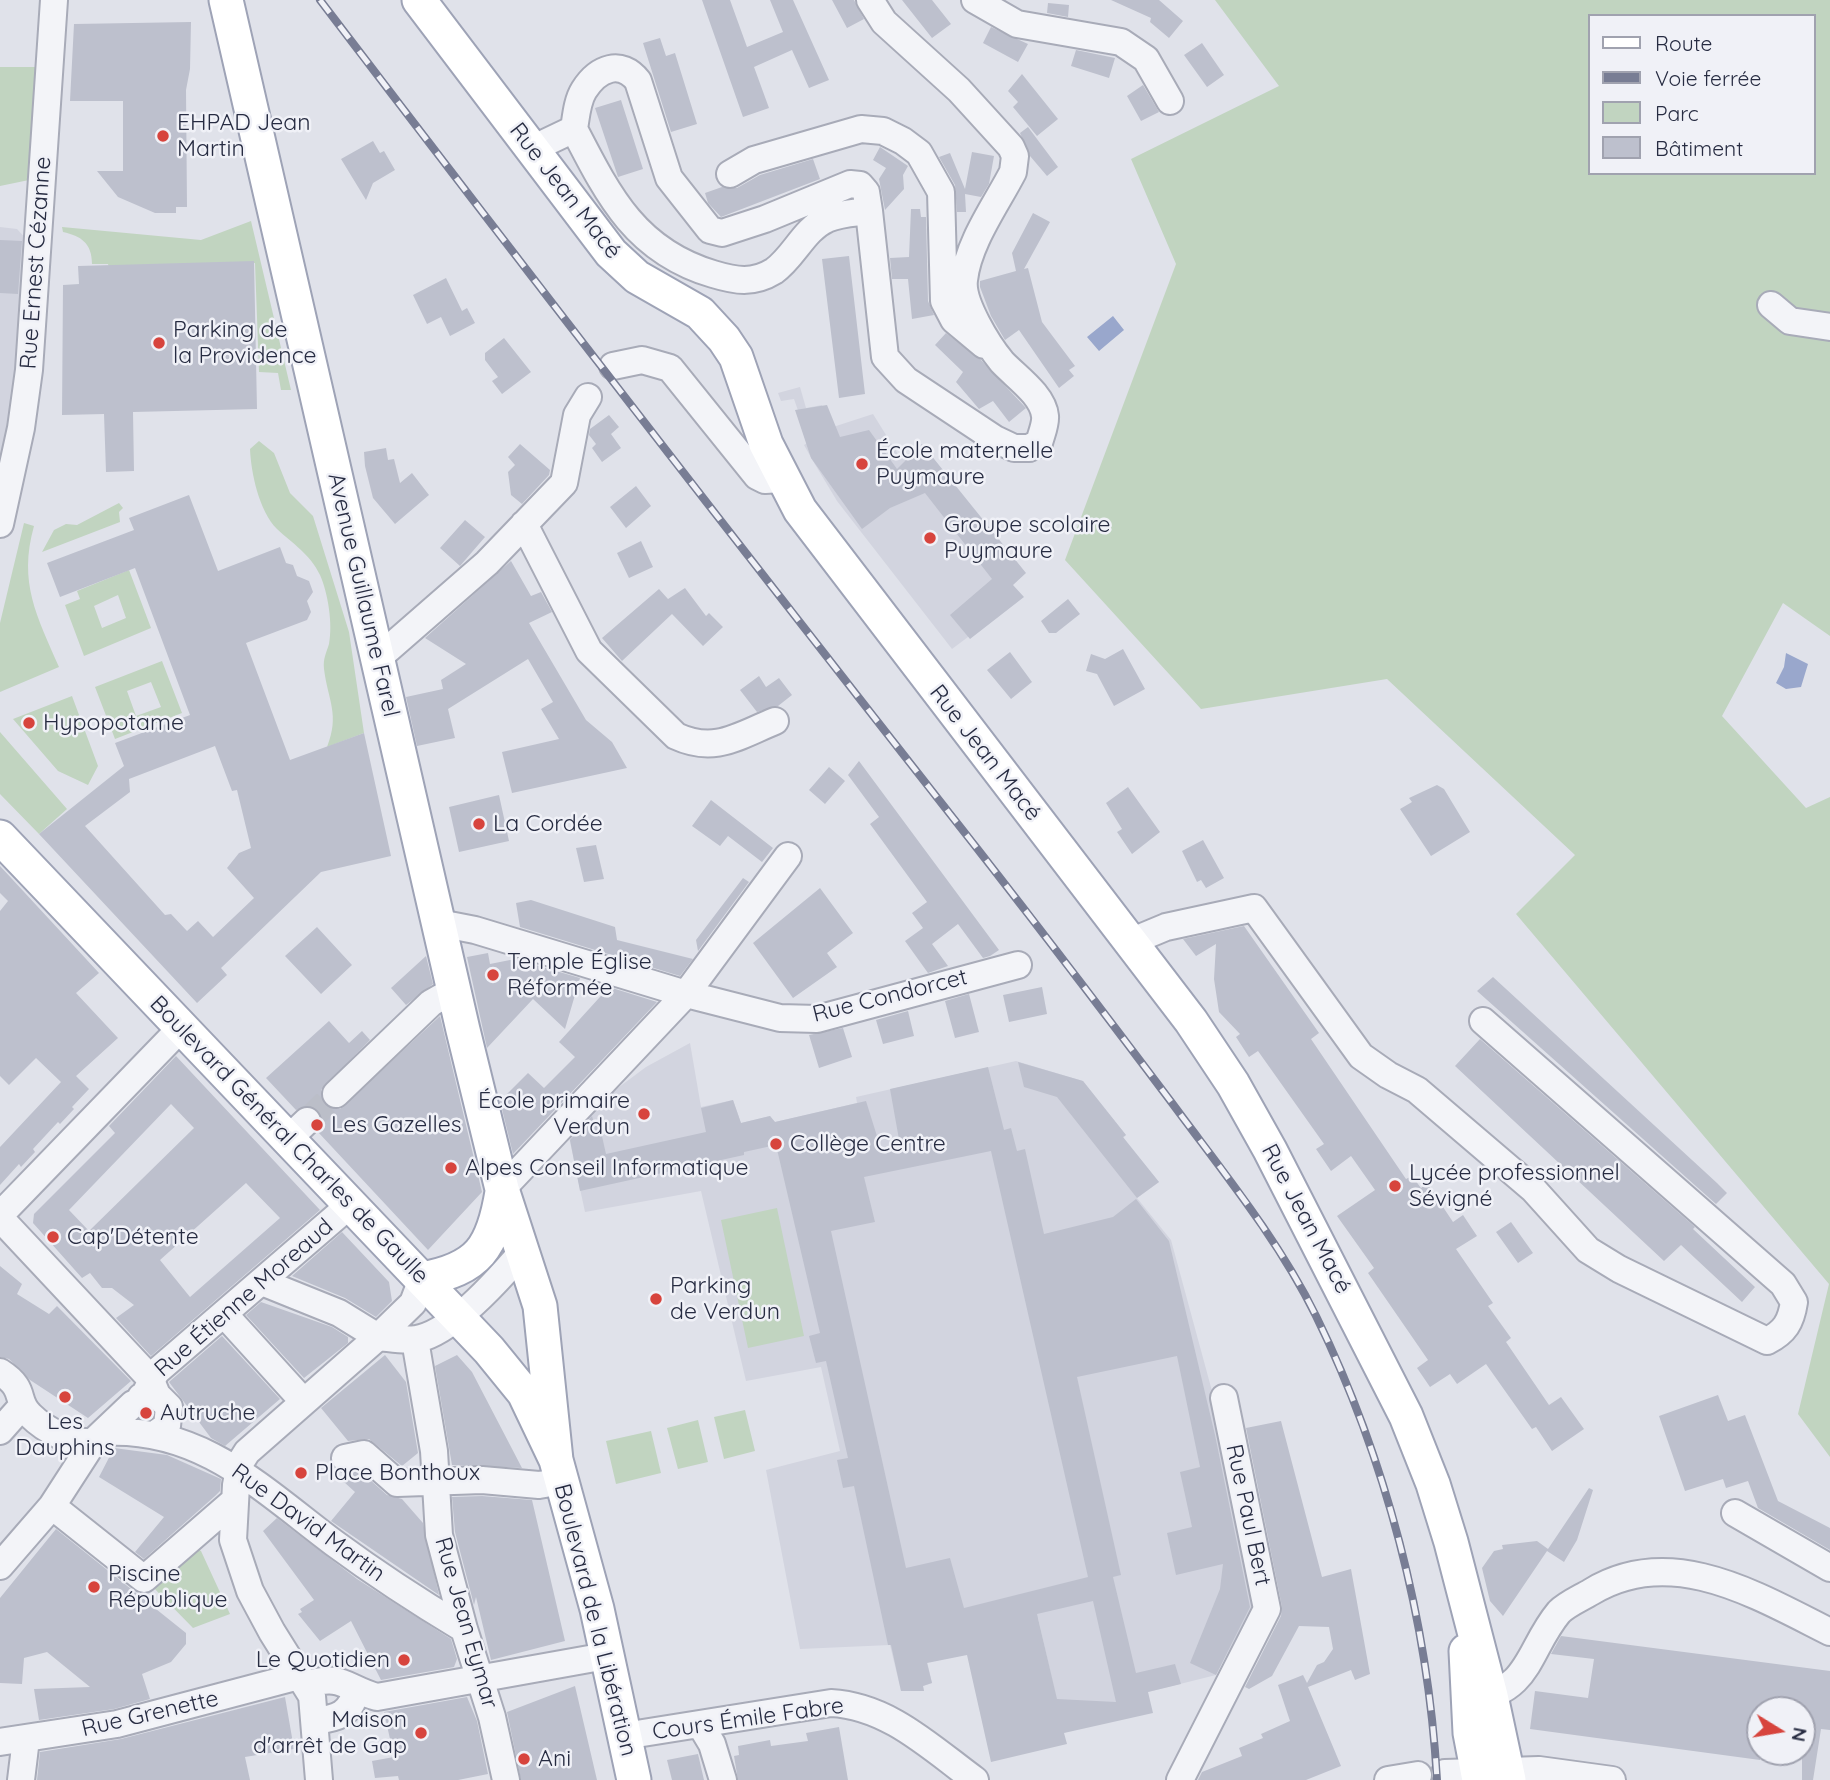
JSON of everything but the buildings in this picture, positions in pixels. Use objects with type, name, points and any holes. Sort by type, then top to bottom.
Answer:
[{"type":"main road","name":"Avenue Guillaume Farel","points":[[226,0],[454,990],[502,1189],[540,1306],[559,1471]]},
{"type":"main road","name":"Rue Jean Macé","points":[[419,0],[530,150],[611,253],[637,277],[700,313],[724,339],[736,357],[766,444],[782,479],[843,570],[1191,1021],[1233,1084],[1321,1245],[1406,1416],[1433,1484],[1458,1574],[1478,1698],[1481,1775]]},
{"type":"main road","name":"Boulevard Général Charles de Gaulle","points":[[0,837],[182,1027],[298,1130],[351,1204],[457,1315],[524,1393],[559,1471]]},
{"type":"main road","points":[[422,1279],[457,1270],[470,1264],[482,1252],[495,1230],[502,1189]]},
{"type":"main road","name":"Boulevard de la Libération","points":[[559,1471],[634,1780]]},
{"type":"main road","name":"Rue Jean Macé","points":[[1458,1574],[1466,1660],[1478,1698],[1470,1733],[1481,1775]]},
{"type":"street","name":"Rue Ernest Cézanne","points":[[0,524],[26,397],[54,0]]},
{"type":"street","points":[[870,0],[884,22],[959,90],[1011,147],[1014,156],[1013,172],[968,257],[963,281],[964,298],[1000,359]]},
{"type":"street","points":[[975,0],[1017,24],[1121,42],[1146,59],[1170,100]]},
{"type":"street","points":[[730,174],[754,160],[861,129],[883,131],[919,153],[941,192],[944,301],[954,320],[1000,359],[1040,401],[1045,417],[1039,443],[1029,448],[1014,448],[995,439],[906,380],[885,357],[869,211],[866,192],[860,185],[850,184],[765,219],[722,233],[709,230],[669,178],[638,81],[631,72],[620,67],[609,68],[597,75],[584,90],[574,129],[598,177],[635,227],[659,251],[697,270],[737,281],[756,281],[776,270],[817,225],[826,219],[869,211]]},
{"type":"street","points":[[530,150],[574,129]]},
{"type":"street","points":[[565,195],[598,177]]},
{"type":"street","points":[[1771,305],[1790,321],[1830,327]]},
{"type":"street","points":[[613,366],[642,360],[670,368],[757,476],[765,480],[782,479]]},
{"type":"street","points":[[378,658],[488,562],[564,483],[577,415],[588,397]]},
{"type":"street","points":[[524,524],[589,651],[676,736],[691,744],[713,746],[775,721]]},
{"type":"street","points":[[502,1189],[686,995],[788,856]]},
{"type":"street","points":[[1130,942],[1166,927],[1254,908],[1361,1056],[1388,1075],[1417,1090],[1532,1189],[1588,1250],[1619,1269],[1767,1341],[1779,1335],[1791,1322],[1794,1303],[1783,1284],[1483,1021]]},
{"type":"street","name":"Rue Condorcet","points":[[439,923],[475,930],[686,995],[780,1018],[817,1019],[1018,965]]},
{"type":"street","points":[[336,1094],[431,1003],[454,990]]},
{"type":"street","points":[[182,1027],[0,1216],[151,1397],[204,1451]]},
{"type":"street","name":"Rue Étienne Moreaud","points":[[151,1397],[224,1314],[351,1204]]},
{"type":"street","points":[[262,1282],[339,1313],[378,1337],[415,1340],[430,1335],[457,1315],[499,1278],[523,1251]]},
{"type":"street","points":[[319,1780],[312,1696],[272,1632],[238,1562],[233,1540],[234,1501],[239,1469],[247,1452],[413,1303],[422,1279]]},
{"type":"street","points":[[224,1314],[304,1402]]},
{"type":"street","name":"Rue Jean Eymar","points":[[415,1340],[434,1451],[439,1535],[464,1629],[492,1717],[502,1779]]},
{"type":"street","points":[[0,1372],[19,1388],[23,1405],[0,1431]]},
{"type":"street","points":[[151,1397],[167,1426],[145,1432],[130,1420],[151,1397]]},
{"type":"street","points":[[0,1566],[52,1506],[99,1436],[151,1397]]},
{"type":"street","name":"Rue Paul Bert","points":[[1181,1780],[1268,1609],[1224,1398]]},
{"type":"street","name":"Rue David Martin","points":[[23,1405],[30,1415],[80,1444],[99,1436],[145,1432],[204,1451],[239,1469],[402,1591],[464,1629]]},
{"type":"street","points":[[345,1458],[364,1454],[397,1483],[482,1480],[539,1485],[559,1471]]},
{"type":"street","points":[[52,1506],[144,1579],[234,1501]]},
{"type":"street","points":[[1735,1513],[1830,1569]]},
{"type":"street","points":[[1478,1698],[1503,1693],[1519,1677],[1560,1611],[1610,1580],[1657,1570],[1705,1576],[1763,1598],[1830,1632]]},
{"type":"street","name":"Rue Grenette","points":[[13,1740],[117,1724],[302,1680],[337,1679],[356,1691],[377,1697],[606,1656]]},
{"type":"street","points":[[315,1721],[338,1718],[352,1706],[356,1691]]},
{"type":"street","name":"Cours Émile Fabre","points":[[624,1737],[831,1703],[854,1704],[899,1725],[975,1780]]},
{"type":"street","points":[[700,1724],[712,1744],[723,1780]]},
{"type":"street","points":[[13,1740],[21,1780]]},
{"type":"street","points":[[1481,1775],[1539,1770],[1612,1780]]},
{"type":"street","points":[[1388,1780],[1418,1775]]},
{"type":"shaded area","points":[[0,227],[17,229],[29,242],[17,390],[0,469]]},
{"type":"shaded area","name":"Groupe scolaire Puymaure","points":[[800,387],[806,408],[822,405],[830,428],[873,414],[901,459],[922,444],[1023,574],[1010,584],[1020,598],[952,649],[837,501],[813,461],[804,445],[809,442],[794,399],[781,401],[778,393]]},
{"type":"shaded area","points":[[690,1043],[701,1107],[733,1100],[741,1123],[770,1116],[775,1122],[857,1103],[856,1097],[1016,1061],[1083,1081],[1126,1135],[1123,1138],[1159,1182],[1137,1198],[1171,1240],[1212,1391],[1249,1565],[1252,1607],[1216,1675],[1148,1692],[1064,1733],[1038,1618],[922,1639],[932,1683],[923,1686],[924,1691],[901,1691],[890,1645],[800,1649],[766,1470],[840,1451],[821,1367],[746,1381],[701,1191],[585,1212],[569,1137],[569,1131],[591,1108],[646,1067]]},
{"type":"green space","points":[[1215,0],[1830,0],[1830,636],[1783,603],[1722,716],[1806,808],[1830,797],[1830,1457],[1798,1414],[1829,1284],[1516,914],[1575,855],[1387,679],[1201,709],[1065,560],[1176,264],[1131,159],[1279,86]]},
{"type":"green space","points":[[0,67],[37,67],[29,180],[0,186]]},
{"type":"green space","points":[[251,221],[291,390],[281,390],[278,373],[259,372],[255,263],[109,268],[108,264],[92,264],[88,246],[80,238],[63,232],[62,227],[201,240]]},
{"type":"green space","points":[[259,441],[274,453],[290,493],[313,516],[349,632],[364,733],[327,747],[333,716],[324,665],[330,636],[327,599],[316,568],[306,555],[277,529],[265,512],[254,480],[250,449]]},
{"type":"green space","points":[[119,503],[123,508],[119,512],[120,522],[42,552],[54,530],[66,524],[77,525]]},
{"type":"green space","points":[[24,523],[34,526],[28,565],[32,599],[59,667],[0,692],[0,623]]},
{"type":"green space","points":[[129,570],[151,628],[84,656],[65,605],[80,599],[77,591]],"holes":[[[118,595],[126,618],[102,628],[94,606]]]},
{"type":"green space","points":[[162,661],[182,713],[115,739],[95,687]],"holes":[[[151,682],[161,707],[136,716],[127,691]]]},
{"type":"green space","points":[[72,696],[98,766],[88,785],[58,771],[13,719]]},
{"type":"green space","points":[[0,732],[67,809],[39,834],[0,794]]},
{"type":"green space","points":[[777,1208],[804,1336],[748,1348],[721,1220]]},
{"type":"green space","points":[[745,1410],[755,1451],[724,1459],[714,1417]]},
{"type":"green space","points":[[698,1420],[708,1462],[678,1469],[667,1428]]},
{"type":"green space","points":[[651,1431],[661,1473],[616,1484],[606,1441]]},
{"type":"green space","points":[[192,1545],[201,1551],[230,1614],[193,1628],[147,1581]]},
{"type":"water","points":[[1113,316],[1124,330],[1099,351],[1087,337]]},
{"type":"water","points":[[1786,653],[1808,664],[1801,687],[1786,689],[1776,683],[1784,667]]},
{"type":"tunnel","points":[[307,1121],[336,1094]]},
{"type":"railway","points":[[320,0],[1062,958],[1230,1180],[1285,1260],[1316,1316],[1341,1370],[1383,1484],[1413,1601],[1424,1661],[1437,1780]]},
{"type":"place","name":"EHPAD Jean Martin","points":[[163,136]]},
{"type":"place","name":"Parking de la Providence","points":[[159,343]]},
{"type":"place","name":"École maternelle Puymaure","points":[[862,464]]},
{"type":"place","name":"Groupe scolaire Puymaure","points":[[930,538]]},
{"type":"place","name":"Hypopotame","points":[[29,723]]},
{"type":"place","name":"La Cordée","points":[[479,824]]},
{"type":"place","name":"Temple Église Réformée","points":[[493,975]]},
{"type":"place","name":"École primaire Verdun","points":[[644,1114]]},
{"type":"place","name":"Les Gazelles","points":[[317,1125]]},
{"type":"place","name":"Collège Centre","points":[[776,1144]]},
{"type":"place","name":"Alpes Conseil Informatique","points":[[451,1168]]},
{"type":"place","name":"Lycée professionnel Sévigné","points":[[1395,1186]]},
{"type":"place","name":"Cap'Détente","points":[[53,1237]]},
{"type":"place","name":"Parking de Verdun","points":[[656,1299]]},
{"type":"place","name":"Les Dauphins","points":[[65,1397]]},
{"type":"place","name":"Autruche","points":[[146,1413]]},
{"type":"place","name":"Place Bonthoux","points":[[301,1473]]},
{"type":"place","name":"Piscine République","points":[[94,1587]]},
{"type":"place","name":"Le Quotidien","points":[[404,1660]]},
{"type":"place","name":"Maison d'arrêt de Gap","points":[[421,1733]]},
{"type":"place","name":"Ani","points":[[524,1759]]}]
